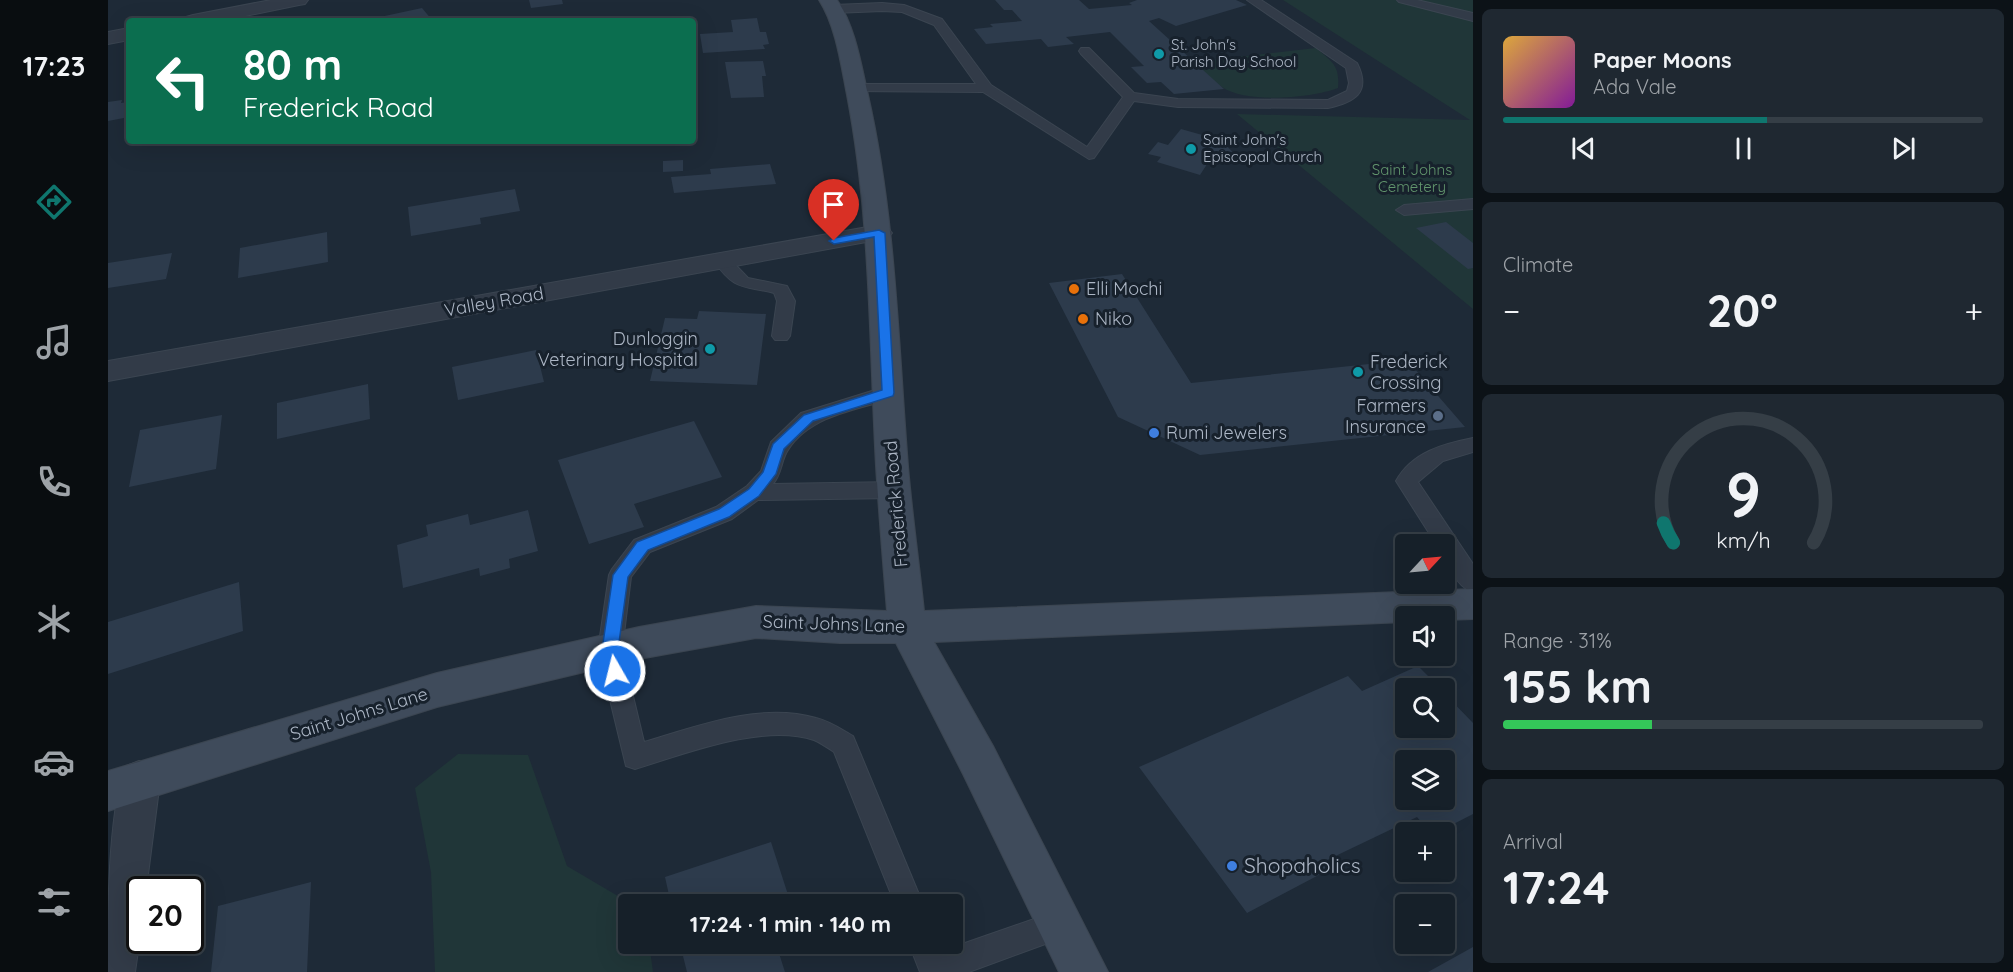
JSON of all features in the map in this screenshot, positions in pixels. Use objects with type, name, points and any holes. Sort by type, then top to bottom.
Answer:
[{"type":"main road","name":"Frederick Road","points":[[831,4],[856,88],[865,133],[879,233],[888,393],[907,627],[978,760],[1084,972]]},
{"type":"main road","name":"Saint Johns Lane","points":[[124,786],[437,690],[610,650],[756,621],[840,627],[907,627],[1473,604]]},
{"type":"street","points":[[208,18],[299,0]]},
{"type":"street","points":[[108,38],[126,35]]},
{"type":"street","name":"Valley Road","points":[[108,371],[879,233]]},
{"type":"street","points":[[111,972],[124,786]]},
{"type":"lane","points":[[1085,51],[1130,97],[1190,104],[1328,104],[1348,99],[1355,91],[1352,66],[1253,0]]},
{"type":"lane","points":[[1403,0],[1473,17]]},
{"type":"lane","points":[[831,4],[904,9],[938,22],[986,88],[1089,155],[1130,97]]},
{"type":"lane","points":[[856,88],[986,88]]},
{"type":"lane","points":[[1404,210],[1473,204]]},
{"type":"lane","points":[[722,261],[733,278],[746,285],[766,285],[781,290],[786,301],[781,336]]},
{"type":"lane","points":[[888,393],[808,418],[778,447],[770,474],[754,492],[724,513],[642,546],[620,575],[610,650],[634,757],[720,732],[772,725],[815,729],[844,744],[905,894]]},
{"type":"lane","points":[[1473,445],[1440,451],[1419,467],[1406,481],[1473,583]]},
{"type":"lane","points":[[754,492],[895,490]]},
{"type":"lane","points":[[928,954],[934,969],[1060,925]]},
{"type":"green space","name":"Saint Johns Cemetery","points":[[1283,0],[1473,0],[1473,309],[1237,114],[1470,120]]},
{"type":"green space","points":[[1316,48],[1334,65],[1338,74],[1338,88],[1296,97],[1247,96],[1233,92],[1218,84],[1194,62]]},
{"type":"green space","points":[[458,754],[528,755],[567,866],[618,896],[618,954],[651,954],[653,972],[435,972],[431,872],[415,788]]},
{"type":"building","points":[[529,0],[562,0],[563,4],[531,8]]},
{"type":"building","name":"St. John's Parish Day School","points":[[995,0],[1079,0],[1089,9],[1132,5],[1129,3],[1137,0],[1236,0],[1247,5],[1176,26],[1159,18],[1149,21],[1224,89],[1174,94],[1161,82],[1147,83],[1131,67],[1144,66],[1110,32],[1066,37],[1074,44],[1048,47],[1041,39],[986,44],[974,29],[993,27],[990,24],[1022,21],[1012,10],[1004,10]]},
{"type":"building","points":[[422,8],[430,18],[375,18]]},
{"type":"building","points":[[757,18],[760,32],[766,32],[769,44],[763,45],[765,49],[703,53],[700,34],[733,32],[731,20]]},
{"type":"building","points":[[763,61],[766,76],[762,76],[764,97],[731,98],[725,62]]},
{"type":"building","points":[[122,100],[121,103],[126,102],[126,118],[108,121],[108,102]]},
{"type":"building","name":"Saint John's Episcopal Church","points":[[1181,129],[1220,140],[1236,155],[1211,158],[1200,175],[1157,162],[1161,157],[1148,154],[1158,142],[1168,145]]},
{"type":"building","points":[[683,160],[683,171],[663,172],[663,161]]},
{"type":"building","points":[[770,164],[776,184],[674,193],[671,177],[711,174],[710,169]]},
{"type":"building","points":[[515,189],[520,211],[480,218],[481,224],[411,236],[408,207]]},
{"type":"building","points":[[1446,222],[1473,243],[1473,268],[1468,269],[1416,228]]},
{"type":"building","points":[[327,232],[328,262],[238,278],[240,248]]},
{"type":"building","points":[[172,253],[166,279],[108,288],[108,263]]},
{"type":"building","name":"Frederick Crossing","points":[[1122,274],[1191,383],[1407,360],[1465,427],[1200,455],[1118,417],[1049,283]]},
{"type":"building","name":"Dunloggin Veterinary Hospital","points":[[699,311],[766,314],[757,385],[650,381],[665,318],[697,319]]},
{"type":"building","points":[[536,350],[544,382],[458,400],[452,367]]},
{"type":"building","points":[[368,384],[370,419],[277,439],[277,403]]},
{"type":"building","points":[[222,415],[216,469],[129,487],[140,430]]},
{"type":"building","points":[[694,421],[722,477],[634,504],[644,527],[589,544],[558,460]]},
{"type":"building","points":[[528,510],[538,551],[509,559],[510,568],[480,576],[479,568],[403,588],[397,545],[428,536],[426,525],[468,514],[470,525]]},
{"type":"building","points":[[239,582],[243,631],[108,674],[108,622]]},
{"type":"building","points":[[1418,666],[1430,678],[1395,678],[1395,738],[1455,738],[1455,704],[1473,723],[1473,814],[1455,823],[1421,822],[1417,817],[1407,822],[1395,822],[1395,828],[1325,861],[1332,868],[1247,913],[1139,767],[1348,676],[1362,691]]},
{"type":"building","points":[[771,842],[788,894],[669,894],[665,877]]},
{"type":"building","points":[[311,882],[307,972],[211,972],[218,906]]},
{"type":"building","points":[[1473,947],[1473,972],[1428,972]]},
{"type":"building","points":[[682,954],[779,954],[785,972],[687,972]]},
{"type":"place","name":"St. John's Parish Day School","points":[[1159,54]]},
{"type":"place","name":"Saint John's Episcopal Church","points":[[1191,149]]},
{"type":"place","name":"Elli Mochi","points":[[1074,289]]},
{"type":"place","name":"Niko","points":[[1083,319]]},
{"type":"place","name":"Dunloggin Veterinary Hospital","points":[[710,349]]},
{"type":"place","name":"Frederick Crossing","points":[[1358,372]]},
{"type":"place","name":"Farmers Insurance","points":[[1438,416]]},
{"type":"place","name":"Rumi Jewelers","points":[[1154,433]]},
{"type":"place","name":"Shopaholics","points":[[1232,866]]},
{"type":"route","points":[[615,671],[610,650],[620,575],[642,546],[724,513],[754,492],[770,474],[778,447],[808,418],[888,393],[879,233],[834,241]]}]
